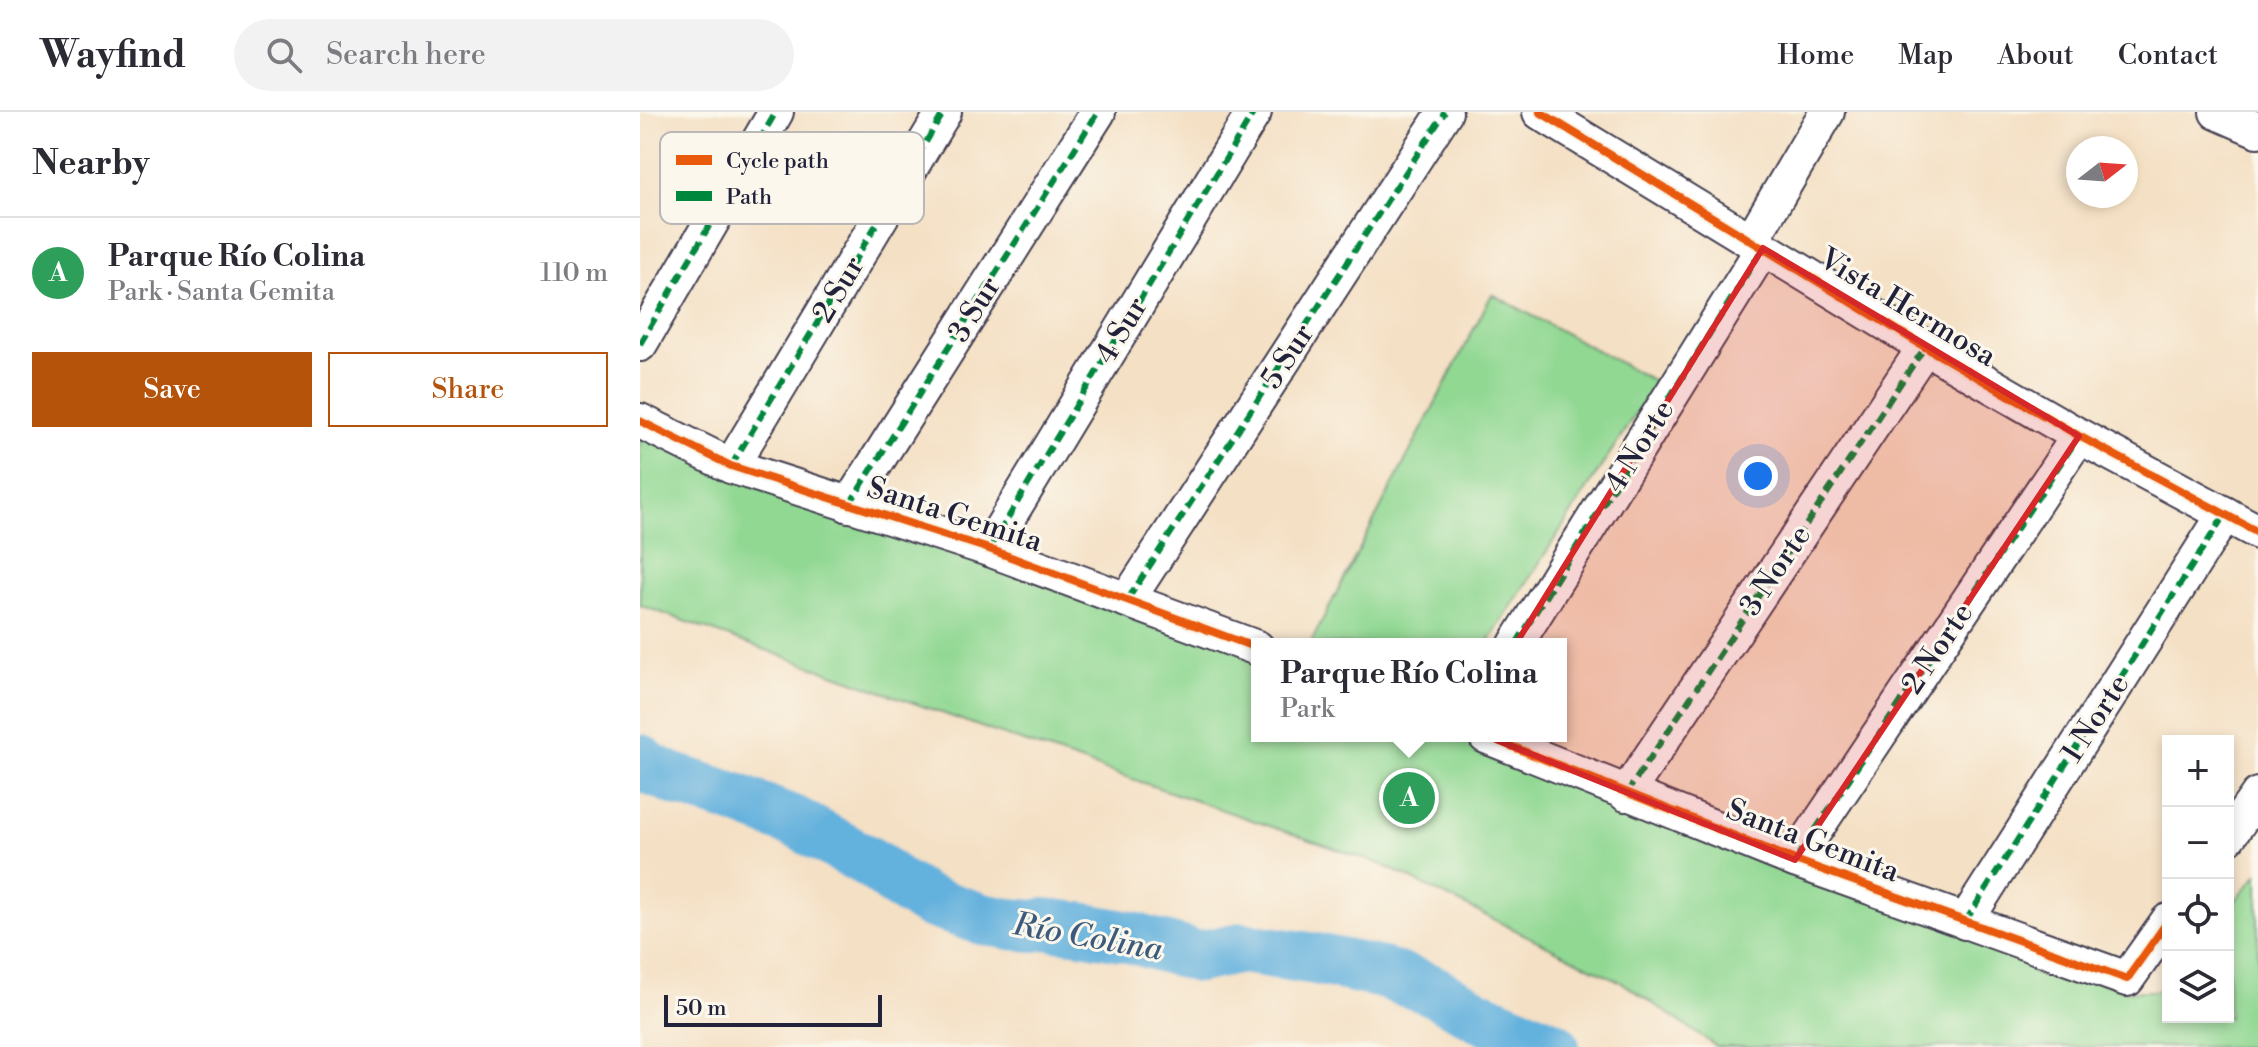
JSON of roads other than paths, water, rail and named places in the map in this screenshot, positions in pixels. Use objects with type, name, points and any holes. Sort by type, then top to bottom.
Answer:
[{"type":"street","points":[[764,132],[776,112]]},
{"type":"street","name":"2 Sur","points":[[924,145],[944,112]]},
{"type":"street","name":"3 Sur","points":[[849,505],[1098,112]]},
{"type":"street","name":"4 Sur","points":[[989,549],[1254,112]]},
{"type":"street","name":"5 Sur","points":[[1128,599],[1445,112]]},
{"type":"street","name":"Vista Hermosa","points":[[1540,112],[1925,347],[2079,436],[2258,532]]},
{"type":"street","name":"4 Norte","points":[[1520,638],[1757,245],[1827,112]]},
{"type":"street","points":[[2217,112],[2258,130]]},
{"type":"street","points":[[640,344],[710,224]]},
{"type":"street","name":"2 Sur","points":[[731,466],[877,224]]},
{"type":"street","name":"3 Norte","points":[[1626,794],[1925,347]]},
{"type":"street","name":"Santa Gemita","points":[[640,421],[731,466],[989,549],[1251,646]]},
{"type":"street","name":"2 Norte","points":[[1795,860],[2079,436]]},
{"type":"street","name":"1 Norte","points":[[1965,922],[2225,514]]},
{"type":"street","name":"Santa Gemita","points":[[1500,742],[1795,860],[2127,979],[2162,929]]},
{"type":"street","points":[[2234,829],[2258,795]]},
{"type":"waterway","name":"Río Colina","points":[[640,760],[651,769],[674,779],[797,823],[874,865],[927,901],[982,919],[1010,924],[1081,928],[1126,936],[1198,957],[1241,948],[1382,973],[1430,989],[1478,1015],[1554,1047]]},
{"type":"place","name":"Parque Río Colina","points":[[1409,798]]}]
